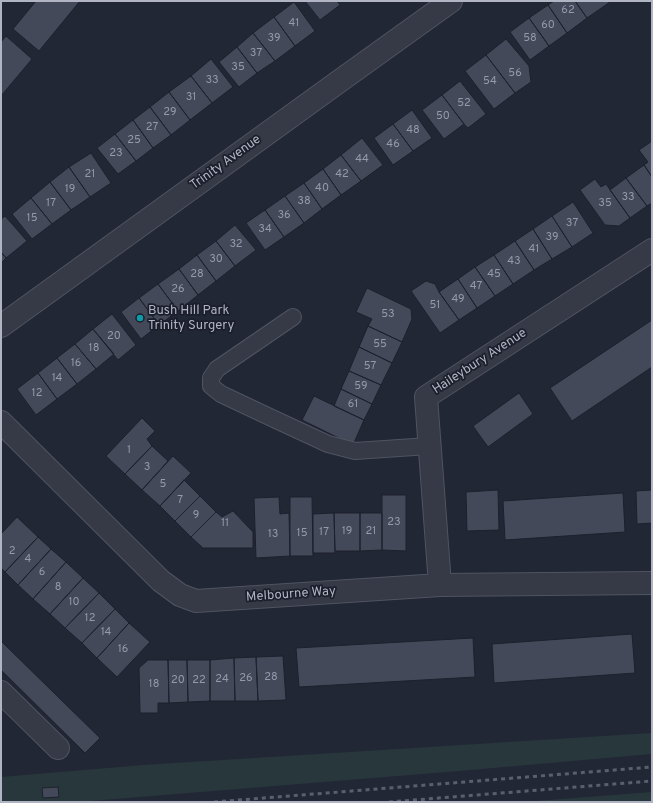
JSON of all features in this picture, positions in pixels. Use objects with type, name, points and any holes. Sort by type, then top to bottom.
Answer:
[{"type":"street","name":"Trinity Avenue","points":[[1,326],[334,84],[451,1]]},
{"type":"street","name":"Haileybury Avenue","points":[[440,585],[426,397],[652,250]]},
{"type":"street","name":"Melbourne Way","points":[[1,422],[161,581],[180,595],[196,601],[440,585],[652,583]]},
{"type":"street","points":[[1,692],[58,748]]},
{"type":"lane","points":[[293,317],[218,369],[211,378],[211,386],[221,394],[328,444],[355,451],[429,446]]},
{"type":"shaded area","points":[[652,733],[652,754],[78,802],[1,802],[1,777],[143,765]]},
{"type":"shaded area","points":[[652,792],[652,802],[522,802]]},
{"type":"building","points":[[36,1],[80,1],[39,51],[13,29]]},
{"type":"building","points":[[305,1],[337,1],[340,5],[320,20]]},
{"type":"building","points":[[554,1],[575,1],[587,18],[567,33],[548,5]]},
{"type":"building","points":[[575,1],[609,1],[610,2],[587,18]]},
{"type":"building","points":[[294,2],[315,31],[295,46],[274,17]]},
{"type":"building","points":[[548,5],[567,33],[549,46],[529,18]]},
{"type":"building","points":[[274,17],[295,46],[275,61],[253,33]]},
{"type":"building","points":[[529,18],[549,46],[530,60],[510,32]]},
{"type":"building","points":[[253,33],[275,61],[257,73],[237,47]]},
{"type":"building","points":[[6,36],[32,59],[1,96],[1,42]]},
{"type":"building","points":[[506,39],[529,66],[531,82],[515,93],[486,55]]},
{"type":"building","points":[[237,47],[257,73],[239,87],[219,62]]},
{"type":"building","points":[[486,55],[515,93],[494,109],[465,71]]},
{"type":"building","points":[[211,59],[233,87],[212,103],[191,76]]},
{"type":"building","points":[[191,76],[212,103],[190,120],[169,92]]},
{"type":"building","points":[[460,81],[486,114],[468,128],[442,95]]},
{"type":"building","points":[[169,92],[190,120],[171,135],[150,107]]},
{"type":"building","points":[[442,95],[464,124],[444,139],[422,110]]},
{"type":"building","points":[[150,107],[171,135],[153,148],[133,120]]},
{"type":"building","points":[[412,110],[432,138],[413,151],[393,124]]},
{"type":"building","points":[[133,120],[153,148],[136,161],[115,134]]},
{"type":"building","points":[[393,124],[413,151],[393,165],[374,138]]},
{"type":"building","points":[[115,134],[136,161],[118,174],[97,148]]},
{"type":"building","points":[[362,138],[383,165],[361,181],[341,155]]},
{"type":"building","points":[[652,141],[652,177],[644,165],[648,162],[639,150]]},
{"type":"building","points":[[91,153],[111,183],[90,197],[69,167]]},
{"type":"building","points":[[341,155],[361,181],[341,195],[323,169]]},
{"type":"building","points":[[644,165],[652,177],[652,203],[647,206],[626,178]]},
{"type":"building","points":[[69,167],[90,197],[71,210],[50,182]]},
{"type":"building","points":[[323,169],[341,195],[322,209],[304,183]]},
{"type":"building","points":[[626,178],[647,206],[630,218],[610,190]]},
{"type":"building","points":[[595,179],[601,187],[606,184],[630,218],[619,226],[605,225],[580,190]]},
{"type":"building","points":[[50,182],[71,210],[52,224],[31,198]]},
{"type":"building","points":[[304,183],[322,209],[304,223],[285,196]]},
{"type":"building","points":[[285,196],[304,223],[284,237],[265,210]]},
{"type":"building","points":[[31,198],[52,224],[32,239],[12,214]]},
{"type":"building","points":[[573,202],[593,233],[572,247],[552,216]]},
{"type":"building","points":[[265,210],[284,237],[265,250],[246,223]]},
{"type":"building","points":[[5,216],[27,241],[6,258],[1,252],[1,219]]},
{"type":"building","points":[[552,216],[572,247],[552,259],[533,229]]},
{"type":"building","points":[[235,225],[256,250],[235,266],[216,241]]},
{"type":"building","points":[[533,229],[552,259],[534,270],[515,241]]},
{"type":"building","points":[[216,241],[235,266],[216,281],[197,255]]},
{"type":"building","points":[[515,241],[534,270],[513,284],[494,255]]},
{"type":"building","points":[[1,252],[6,258],[1,263]]},
{"type":"building","points":[[197,255],[216,281],[198,295],[179,269]]},
{"type":"building","points":[[494,255],[513,284],[495,296],[475,267]]},
{"type":"building","points":[[475,267],[495,296],[477,308],[458,279]]},
{"type":"building","points":[[179,269],[198,295],[178,311],[158,284]]},
{"type":"building","points":[[458,279],[477,308],[459,320],[439,292]]},
{"type":"building","points":[[426,281],[435,284],[459,320],[440,333],[411,291]]},
{"type":"building","points":[[158,284],[178,311],[159,325],[139,298]]},
{"type":"building","points":[[367,288],[411,309],[412,319],[402,342],[368,326],[372,319],[356,312]]},
{"type":"building","name":"Bush Hill Park Trinity Surgery","points":[[139,298],[159,325],[141,339],[121,312]]},
{"type":"building","points":[[112,314],[136,345],[118,360],[93,329]]},
{"type":"building","points":[[652,320],[652,367],[572,421],[550,388]]},
{"type":"building","points":[[368,326],[402,342],[392,363],[359,347]]},
{"type":"building","points":[[93,329],[114,354],[96,369],[75,344]]},
{"type":"building","points":[[75,344],[96,369],[77,384],[57,358]]},
{"type":"building","points":[[359,347],[392,363],[381,385],[349,371]]},
{"type":"building","points":[[57,358],[77,384],[57,399],[38,373]]},
{"type":"building","points":[[349,371],[381,385],[372,404],[341,389]]},
{"type":"building","points":[[38,373],[57,399],[36,415],[17,389]]},
{"type":"building","points":[[341,389],[372,404],[364,420],[334,406]]},
{"type":"building","points":[[519,393],[533,414],[488,447],[473,426]]},
{"type":"building","points":[[314,396],[364,420],[353,445],[302,420]]},
{"type":"building","points":[[142,418],[155,431],[147,439],[152,446],[125,474],[106,456]]},
{"type":"building","points":[[152,446],[168,461],[142,490],[125,474]]},
{"type":"building","points":[[173,456],[191,473],[160,506],[142,490]]},
{"type":"building","points":[[184,480],[200,496],[175,521],[160,506]]},
{"type":"building","points":[[498,490],[499,530],[467,531],[466,492]]},
{"type":"building","points":[[652,490],[652,523],[637,524],[636,491]]},
{"type":"building","points":[[623,493],[625,532],[505,540],[503,501]]},
{"type":"building","points":[[382,495],[406,495],[406,551],[382,550]]},
{"type":"building","points":[[200,496],[216,512],[191,537],[175,521]]},
{"type":"building","points":[[279,497],[280,514],[289,513],[290,556],[256,558],[254,498]]},
{"type":"building","points":[[290,497],[312,497],[313,556],[290,556]]},
{"type":"building","points":[[233,511],[253,532],[253,548],[203,548],[191,537],[216,512],[222,517]]},
{"type":"building","points":[[334,513],[335,553],[313,553],[313,514]]},
{"type":"building","points":[[334,513],[360,513],[360,551],[335,551]]},
{"type":"building","points":[[360,513],[382,513],[382,550],[360,551]]},
{"type":"building","points":[[17,517],[38,537],[5,572],[1,568],[1,534]]},
{"type":"building","points":[[38,537],[51,549],[18,585],[5,572]]},
{"type":"building","points":[[51,549],[66,562],[33,599],[18,585]]},
{"type":"building","points":[[66,562],[83,578],[50,614],[33,599]]},
{"type":"building","points":[[83,578],[99,593],[65,628],[50,614]]},
{"type":"building","points":[[99,593],[115,609],[82,643],[65,628]]},
{"type":"building","points":[[115,609],[129,623],[97,658],[82,643]]},
{"type":"building","points":[[129,623],[150,642],[117,677],[97,658]]},
{"type":"building","points":[[632,634],[635,673],[494,683],[492,644]]},
{"type":"building","points":[[473,638],[475,677],[299,687],[296,648]]},
{"type":"building","points":[[1,641],[100,738],[85,753],[1,670]]},
{"type":"building","points":[[283,656],[286,700],[258,701],[256,657]]},
{"type":"building","points":[[256,657],[258,701],[235,701],[234,658]]},
{"type":"building","points":[[234,658],[235,701],[210,701],[210,660]]},
{"type":"building","points":[[148,660],[168,660],[169,703],[158,703],[158,713],[140,713],[139,668]]},
{"type":"building","points":[[168,660],[187,660],[188,702],[169,703]]},
{"type":"building","points":[[187,660],[210,660],[210,701],[188,702]]},
{"type":"building","points":[[58,787],[59,797],[43,798],[42,788]]},
{"type":"railway","points":[[214,802],[652,767]]},
{"type":"railway","points":[[389,802],[652,781]]},
{"type":"place","name":"Bush Hill Park Trinity Surgery","points":[[140,318]]}]
